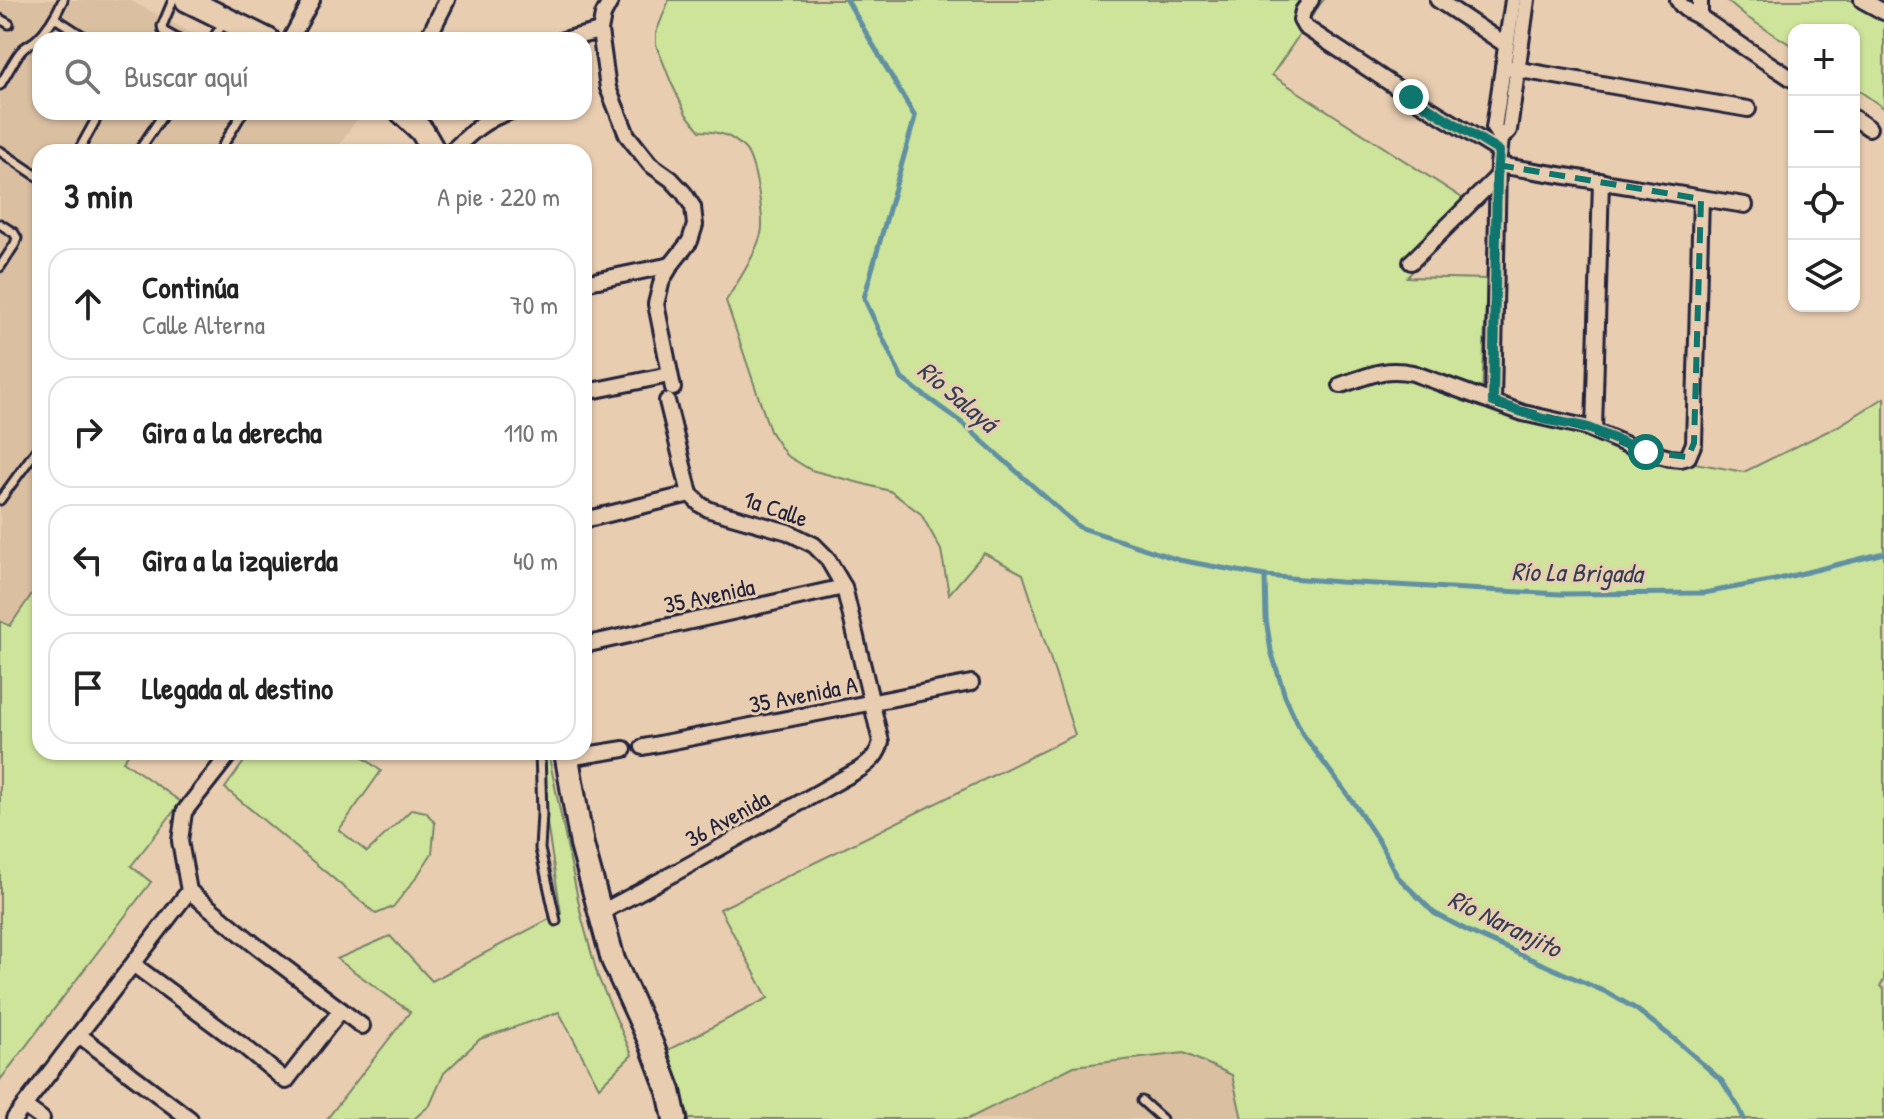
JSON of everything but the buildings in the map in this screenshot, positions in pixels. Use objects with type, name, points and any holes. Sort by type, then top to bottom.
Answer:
[{"type":"main road","points":[[187,0],[252,32]]},
{"type":"main road","points":[[410,120],[429,144]]},
{"type":"main road","points":[[567,760],[582,845],[613,960],[656,1055],[675,1119]]},
{"type":"street","points":[[294,32],[312,0]]},
{"type":"street","points":[[431,32],[447,0]]},
{"type":"street","points":[[592,518],[690,494],[656,304],[662,280],[690,241],[695,225],[693,207],[684,193],[650,164],[627,135],[608,88],[600,31],[603,15],[611,0]]},
{"type":"street","points":[[1311,0],[1303,11],[1301,20],[1305,27],[1499,158],[1601,181],[1745,205]]},
{"type":"street","points":[[1438,0],[1506,45]]},
{"type":"street","points":[[1511,68],[1506,45],[1513,0]]},
{"type":"street","points":[[1493,402],[1499,158],[1494,128],[1527,0]]},
{"type":"street","points":[[1678,0],[1683,9],[1700,17],[1788,76]]},
{"type":"street","points":[[1700,0],[1700,17]]},
{"type":"street","points":[[1862,0],[1884,12]]},
{"type":"street","points":[[592,33],[600,31]]},
{"type":"street","points":[[1511,68],[1748,109]]},
{"type":"street","points":[[460,144],[479,126],[492,120]]},
{"type":"street","points":[[1860,122],[1869,128]]},
{"type":"street","points":[[1411,262],[1499,158]]},
{"type":"street","points":[[1594,430],[1601,181]]},
{"type":"street","points":[[1341,385],[1369,373],[1413,373],[1543,419],[1594,430],[1639,450],[1681,459],[1688,457],[1694,443],[1701,199]]},
{"type":"street","points":[[592,281],[671,265]]},
{"type":"street","points":[[592,392],[669,388]]},
{"type":"street","name":"1a Calle","points":[[690,494],[710,510],[788,532],[814,545],[827,558],[844,587],[881,742],[873,759]]},
{"type":"street","name":"35 Avenida","points":[[592,643],[844,587]]},
{"type":"street","name":"35 Avenida A","points":[[643,747],[971,683]]},
{"type":"street","points":[[592,752],[624,749]]},
{"type":"street","name":"36 Avenida","points":[[600,913],[873,759]]},
{"type":"street","points":[[225,760],[184,812],[180,841],[189,891],[362,1026]]},
{"type":"street","points":[[14,1119],[189,891]]},
{"type":"street","points":[[134,965],[286,1081],[341,1010]]},
{"type":"street","points":[[79,1035],[190,1119]]},
{"type":"street","points":[[24,1106],[42,1119]]},
{"type":"lane","points":[[43,32],[55,18],[63,0]]},
{"type":"lane","points":[[165,32],[162,26],[173,0]]},
{"type":"lane","points":[[55,18],[77,32]]},
{"type":"lane","points":[[0,19],[9,24]]},
{"type":"lane","points":[[217,32],[226,19]]},
{"type":"lane","points":[[0,85],[20,52],[32,44]]},
{"type":"lane","points":[[82,144],[96,120]]},
{"type":"lane","points":[[143,144],[160,120]]},
{"type":"lane","points":[[224,144],[238,120]]},
{"type":"lane","points":[[0,151],[32,173]]},
{"type":"lane","points":[[0,224],[17,238],[0,267]]},
{"type":"lane","points":[[0,500],[32,456]]},
{"type":"lane","points":[[540,760],[540,849],[556,921]]},
{"type":"lane","points":[[1142,1101],[1162,1119]]},
{"type":"highlighted area","points":[[1498,165],[1701,199],[1694,443],[1688,457],[1646,452],[1585,427],[1493,402]]},
{"type":"shaded area","points":[[0,0],[129,0],[190,32],[32,32],[32,120],[356,120],[340,144],[32,144],[32,594],[10,626],[0,621]]},
{"type":"shaded area","points":[[1184,1053],[1232,1075],[1242,1119],[968,1119],[1074,1066]]},
{"type":"green space","points":[[669,0],[1323,0],[1272,75],[1476,207],[1407,277],[1487,279],[1482,397],[1640,453],[1744,472],[1838,426],[1884,398],[1884,980],[1880,986],[1884,989],[1884,1119],[1242,1119],[1232,1075],[1184,1053],[1074,1066],[968,1119],[689,1119],[668,1050],[768,998],[720,909],[1075,735],[1023,574],[984,553],[949,594],[941,550],[921,514],[890,491],[811,470],[786,455],[770,431],[726,301],[761,234],[762,216],[756,177],[749,155],[740,144],[724,135],[700,131],[686,114],[656,44],[656,33]]},
{"type":"green space","points":[[1726,0],[1850,0],[1884,20],[1884,108],[1860,91],[1860,24],[1788,24],[1788,43]]},
{"type":"green space","points":[[32,594],[32,760],[124,760],[181,802],[131,866],[151,882],[0,1080],[0,621],[10,626]]},
{"type":"green space","points":[[245,760],[367,760],[381,771],[339,830],[367,852],[412,809],[426,812],[435,823],[432,853],[393,907],[376,914],[225,788]]},
{"type":"green space","points":[[537,760],[550,760],[582,919],[598,977],[632,1055],[599,1087],[559,1012],[480,1039],[444,1073],[430,1105],[414,1119],[327,1119],[410,1012],[337,959],[390,936],[432,981],[561,913]]},
{"type":"waterway","name":"Río Salayá","points":[[847,0],[915,117],[864,298],[902,379],[962,423],[1079,527],[1179,560],[1265,576],[1560,594],[1704,593],[1775,580],[1884,553]]},
{"type":"waterway","name":"Río Naranjito","points":[[1265,576],[1266,619],[1271,651],[1285,696],[1302,733],[1355,805],[1397,876],[1434,913],[1608,993],[1636,1009],[1722,1081],[1744,1119]]},
{"type":"route","points":[[1411,97],[1499,151],[1493,402],[1543,419],[1585,427],[1646,452]]},
{"type":"water label","name":"Río La Brigada","points":[[1577,572]]}]
